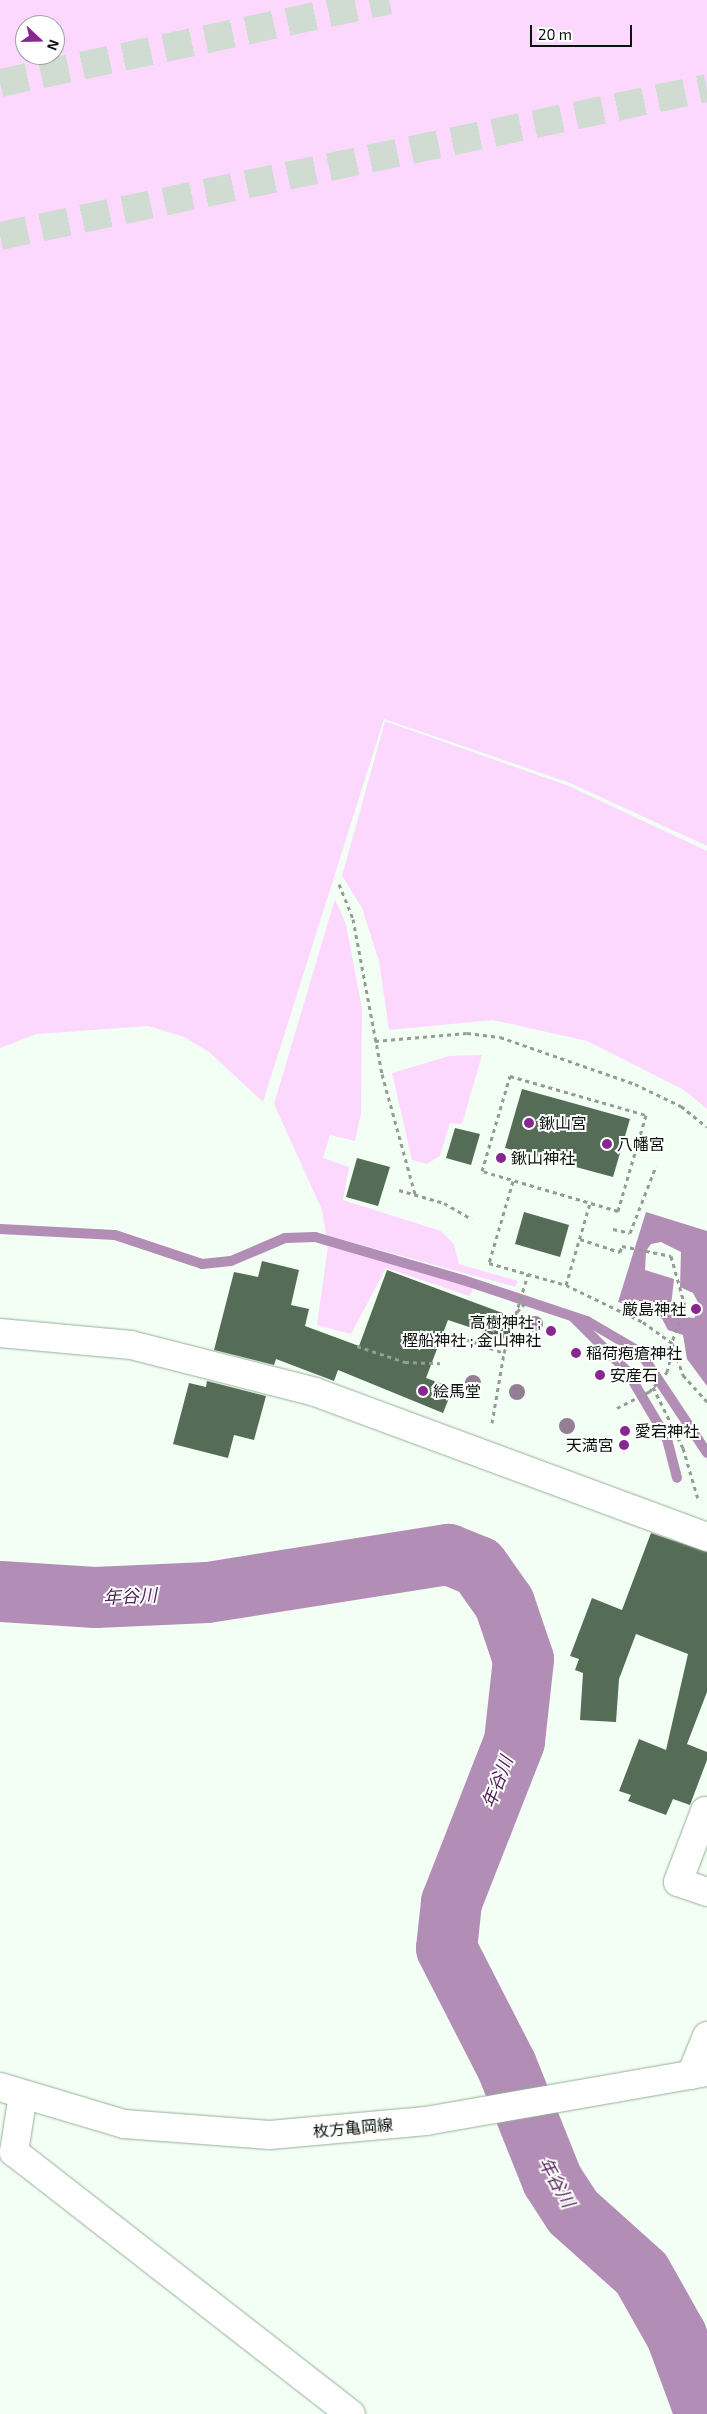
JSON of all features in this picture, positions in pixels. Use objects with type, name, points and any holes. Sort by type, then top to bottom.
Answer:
[{"type":"street","points":[[0,1333],[131,1345],[315,1392],[707,1537]]},
{"type":"street","points":[[705,1811],[678,1882],[707,1892]]},
{"type":"street","points":[[699,2073],[707,2036]]},
{"type":"street","name":"枚方亀岡線","points":[[12,2091],[124,2124],[270,2136],[426,2121],[699,2073]]},
{"type":"street","points":[[12,2091],[14,2152],[351,2414]]},
{"type":"path","points":[[339,884],[353,919],[375,1041],[415,1194]]},
{"type":"path","points":[[375,1041],[467,1033],[500,1037],[635,1084],[681,1106],[707,1127]]},
{"type":"path","points":[[510,1076],[646,1115],[618,1211],[513,1181],[482,1171],[510,1076]]},
{"type":"path","points":[[612,1229],[630,1233],[656,1166]]},
{"type":"path","points":[[513,1181],[489,1263],[566,1285],[643,1322],[672,1342]]},
{"type":"path","points":[[399,1190],[444,1203],[472,1219]]},
{"type":"path","points":[[566,1285],[590,1203]]},
{"type":"path","points":[[580,1239],[620,1252],[622,1246],[645,1253],[672,1257],[685,1306],[674,1335],[673,1348],[683,1375],[707,1402]]},
{"type":"path","points":[[492,1423],[504,1353],[528,1274]]},
{"type":"path","points":[[517,1312],[527,1301]]},
{"type":"path","points":[[487,1347],[498,1317]]},
{"type":"path","points":[[452,1334],[504,1353]]},
{"type":"path","points":[[357,1346],[405,1362],[440,1364]]},
{"type":"path","points":[[617,1408],[636,1402],[649,1392],[668,1372],[673,1348]]},
{"type":"path","points":[[654,1386],[683,1448],[698,1502]]},
{"type":"shaded area","points":[[0,0],[707,0],[707,846],[570,783],[384,719],[263,1102],[209,1052],[184,1037],[148,1026],[37,1034],[0,1048]]},
{"type":"shaded area","points":[[385,721],[569,786],[707,851],[707,1109],[684,1090],[587,1041],[493,1020],[389,1030],[379,961],[362,908],[342,876]]},
{"type":"shaded area","points":[[335,899],[346,924],[362,1008],[361,1113],[355,1141],[330,1135],[323,1158],[349,1167],[343,1200],[441,1231],[454,1244],[459,1264],[518,1281],[515,1287],[326,1235],[322,1210],[274,1104]]},
{"type":"shaded area","points":[[482,1055],[462,1124],[450,1123],[440,1156],[427,1164],[412,1160],[392,1073],[449,1056]]},
{"type":"shaded area","points":[[646,1212],[707,1231],[707,1386],[687,1359],[683,1335],[668,1330],[660,1315],[618,1302]],"holes":[[[661,1242],[681,1252],[680,1287],[693,1293],[701,1308],[694,1318],[678,1316],[671,1306],[674,1279],[645,1270],[646,1251],[651,1244]]]},
{"type":"shaded area","points":[[328,1246],[472,1286],[472,1292],[469,1296],[386,1268],[351,1334],[317,1325]]},
{"type":"building","points":[[522,1089],[630,1119],[613,1177],[505,1148]]},
{"type":"building","points":[[455,1128],[480,1134],[471,1165],[446,1158]]},
{"type":"building","points":[[357,1158],[390,1167],[378,1206],[346,1197]]},
{"type":"building","points":[[524,1212],[569,1225],[560,1257],[515,1244]]},
{"type":"building","points":[[262,1261],[299,1270],[291,1305],[309,1309],[305,1326],[359,1346],[387,1270],[516,1318],[508,1340],[448,1320],[426,1378],[453,1388],[443,1413],[338,1370],[334,1381],[276,1359],[274,1365],[214,1350],[234,1272],[258,1277]]},
{"type":"building","points":[[207,1381],[266,1396],[254,1440],[234,1435],[228,1458],[173,1444],[189,1383],[206,1387]]},
{"type":"building","points":[[651,1533],[707,1552],[707,1692],[687,1744],[707,1752],[707,1760],[690,1805],[673,1799],[666,1815],[628,1801],[631,1795],[619,1791],[639,1739],[666,1750],[688,1654],[636,1634],[619,1679],[616,1722],[580,1720],[583,1673],[575,1670],[579,1659],[570,1656],[592,1598],[622,1610]]},
{"type":"waterway","points":[[0,1229],[115,1235],[202,1264],[231,1261],[285,1238],[315,1237],[463,1280],[587,1321],[640,1352],[707,1453]]},
{"type":"waterway","points":[[573,1317],[627,1371],[667,1439],[677,1478]]},
{"type":"waterway","name":"年谷川","points":[[0,1591],[95,1597],[207,1592],[448,1554],[478,1566],[504,1603],[523,1659],[514,1741],[451,1902],[446,1948],[506,2065],[552,2180],[573,2212],[641,2273],[676,2335],[705,2414]]},
{"type":"tunnel","points":[[0,83],[389,0]]},
{"type":"tunnel","points":[[0,236],[707,88]]},
{"type":"place","name":"鍬山宮","points":[[529,1123]]},
{"type":"place","name":"八幡宮","points":[[607,1144]]},
{"type":"place","name":"鍬山神社","points":[[501,1158]]},
{"type":"place","name":"厳島神社","points":[[696,1309]]},
{"type":"place","name":"高樹神社 ; 樫船神社 ; 金山神社","points":[[551,1331]]},
{"type":"place","name":"稲荷疱瘡神社","points":[[576,1353]]},
{"type":"place","name":"安産石","points":[[600,1375]]},
{"type":"place","name":"絵馬堂","points":[[423,1391]]},
{"type":"place","name":"愛宕神社","points":[[625,1431]]},
{"type":"place","name":"天満宮","points":[[624,1445]]}]
